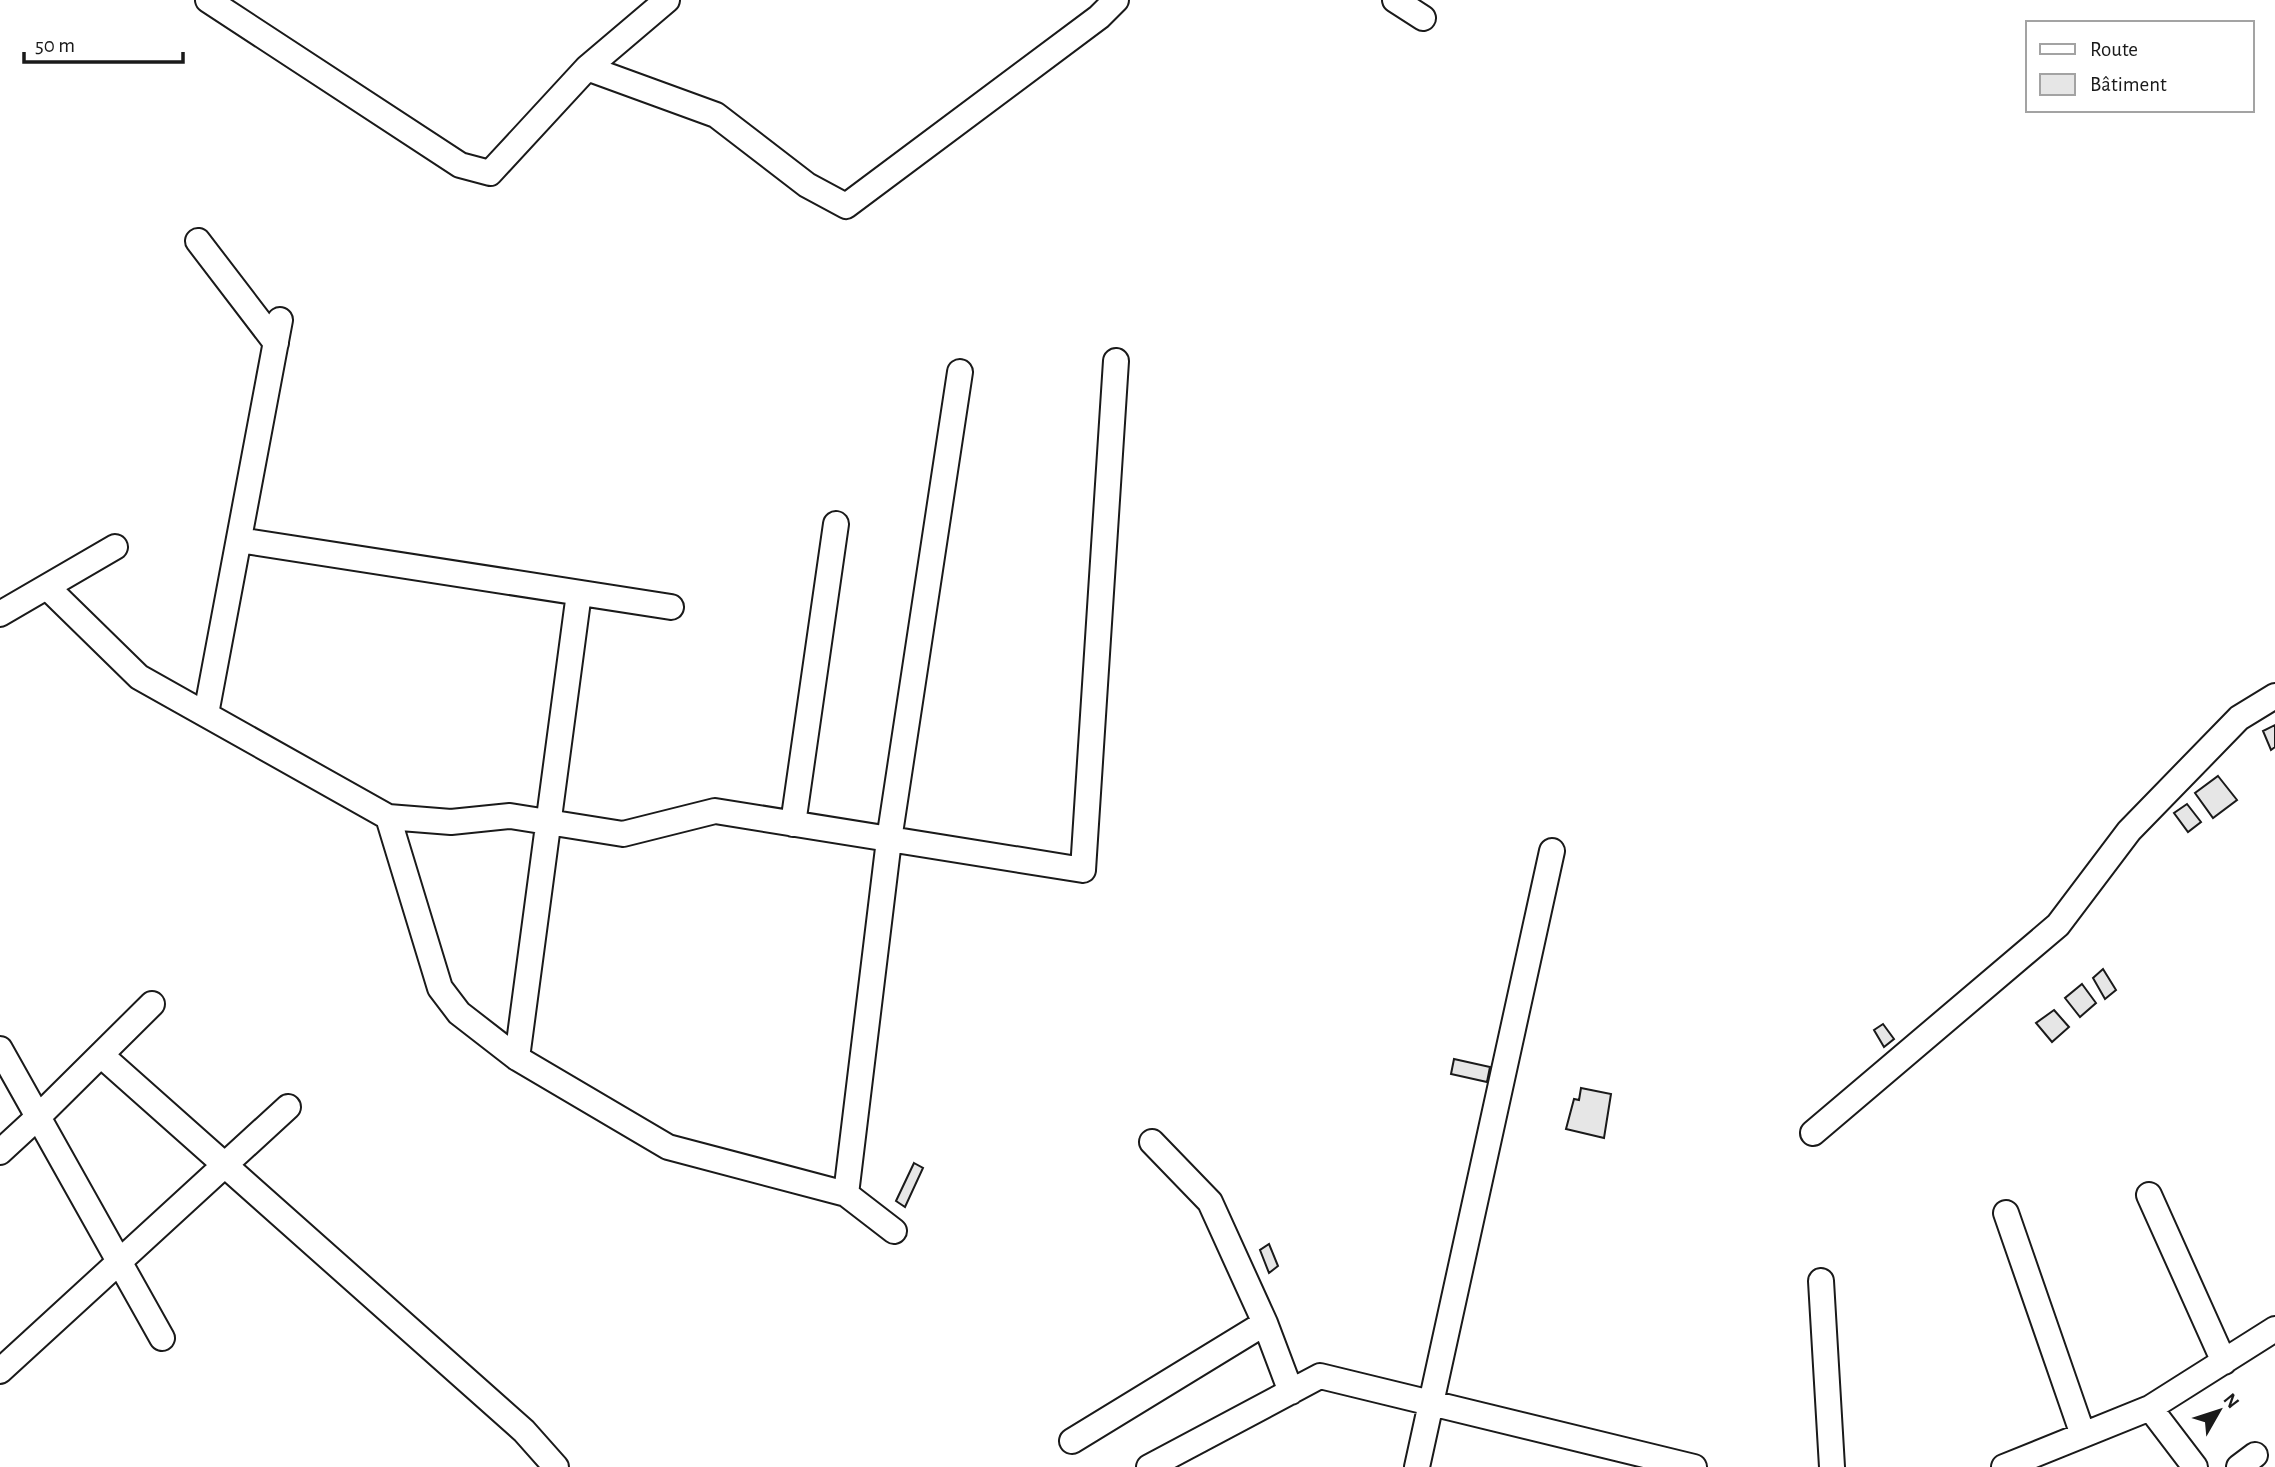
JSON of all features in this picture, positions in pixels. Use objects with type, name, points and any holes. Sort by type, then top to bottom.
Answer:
[{"type":"street","points":[[208,0],[460,165],[490,173],[587,68],[667,0]]},
{"type":"street","points":[[587,68],[716,115],[807,185],[846,206],[1099,17],[1116,0]]},
{"type":"street","points":[[1395,0],[1423,18]]},
{"type":"street","points":[[198,240],[278,332],[206,714]]},
{"type":"street","points":[[47,587],[139,677],[388,817],[451,822],[510,816],[623,834],[715,811],[1083,870],[1116,361]]},
{"type":"street","points":[[846,1194],[889,840],[960,372]]},
{"type":"street","points":[[793,824],[836,524]]},
{"type":"street","points":[[239,540],[671,607]]},
{"type":"street","points":[[0,614],[115,547]]},
{"type":"street","points":[[517,1058],[579,593]]},
{"type":"street","points":[[1813,1133],[2058,925],[2129,831],[2239,718],[2275,696]]},
{"type":"street","points":[[388,817],[440,988],[459,1013],[517,1058],[668,1147],[846,1194],[894,1231]]},
{"type":"street","points":[[1417,1467],[1552,851]]},
{"type":"street","points":[[0,1152],[152,1004]]},
{"type":"street","points":[[0,1049],[162,1338]]},
{"type":"street","points":[[100,1055],[524,1431],[556,1467]]},
{"type":"street","points":[[0,1371],[288,1107]]},
{"type":"street","points":[[1152,1142],[1210,1202],[1265,1323],[1291,1392]]},
{"type":"street","points":[[2149,1195],[2224,1362]]},
{"type":"street","points":[[2006,1213],[2082,1435]]},
{"type":"street","points":[[1821,1280],[1832,1467]]},
{"type":"street","points":[[1072,1441],[1265,1323]]},
{"type":"street","points":[[2004,1467],[2150,1408],[2275,1329]]},
{"type":"street","points":[[1149,1467],[1320,1376],[1431,1403],[1601,1456],[1694,1467]]},
{"type":"street","points":[[2150,1408],[2195,1467]]},
{"type":"building","points":[[2275,725],[2275,747],[2271,750],[2263,731]]},
{"type":"building","points":[[2218,776],[2237,800],[2213,818],[2195,793]]},
{"type":"building","points":[[2187,804],[2201,822],[2188,832],[2174,813]]},
{"type":"building","points":[[2103,969],[2116,990],[2105,999],[2093,978]]},
{"type":"building","points":[[2082,984],[2096,1003],[2080,1017],[2065,998]]},
{"type":"building","points":[[2054,1010],[2069,1027],[2052,1042],[2036,1023]]},
{"type":"building","points":[[1883,1024],[1894,1039],[1884,1047],[1874,1030]]},
{"type":"building","points":[[1454,1059],[1490,1067],[1487,1082],[1451,1074]]},
{"type":"building","points":[[1581,1088],[1611,1094],[1604,1138],[1566,1129],[1574,1099],[1579,1100]]},
{"type":"building","points":[[914,1163],[923,1168],[905,1207],[896,1201]]},
{"type":"building","points":[[1269,1244],[1278,1266],[1269,1273],[1260,1250]]}]
